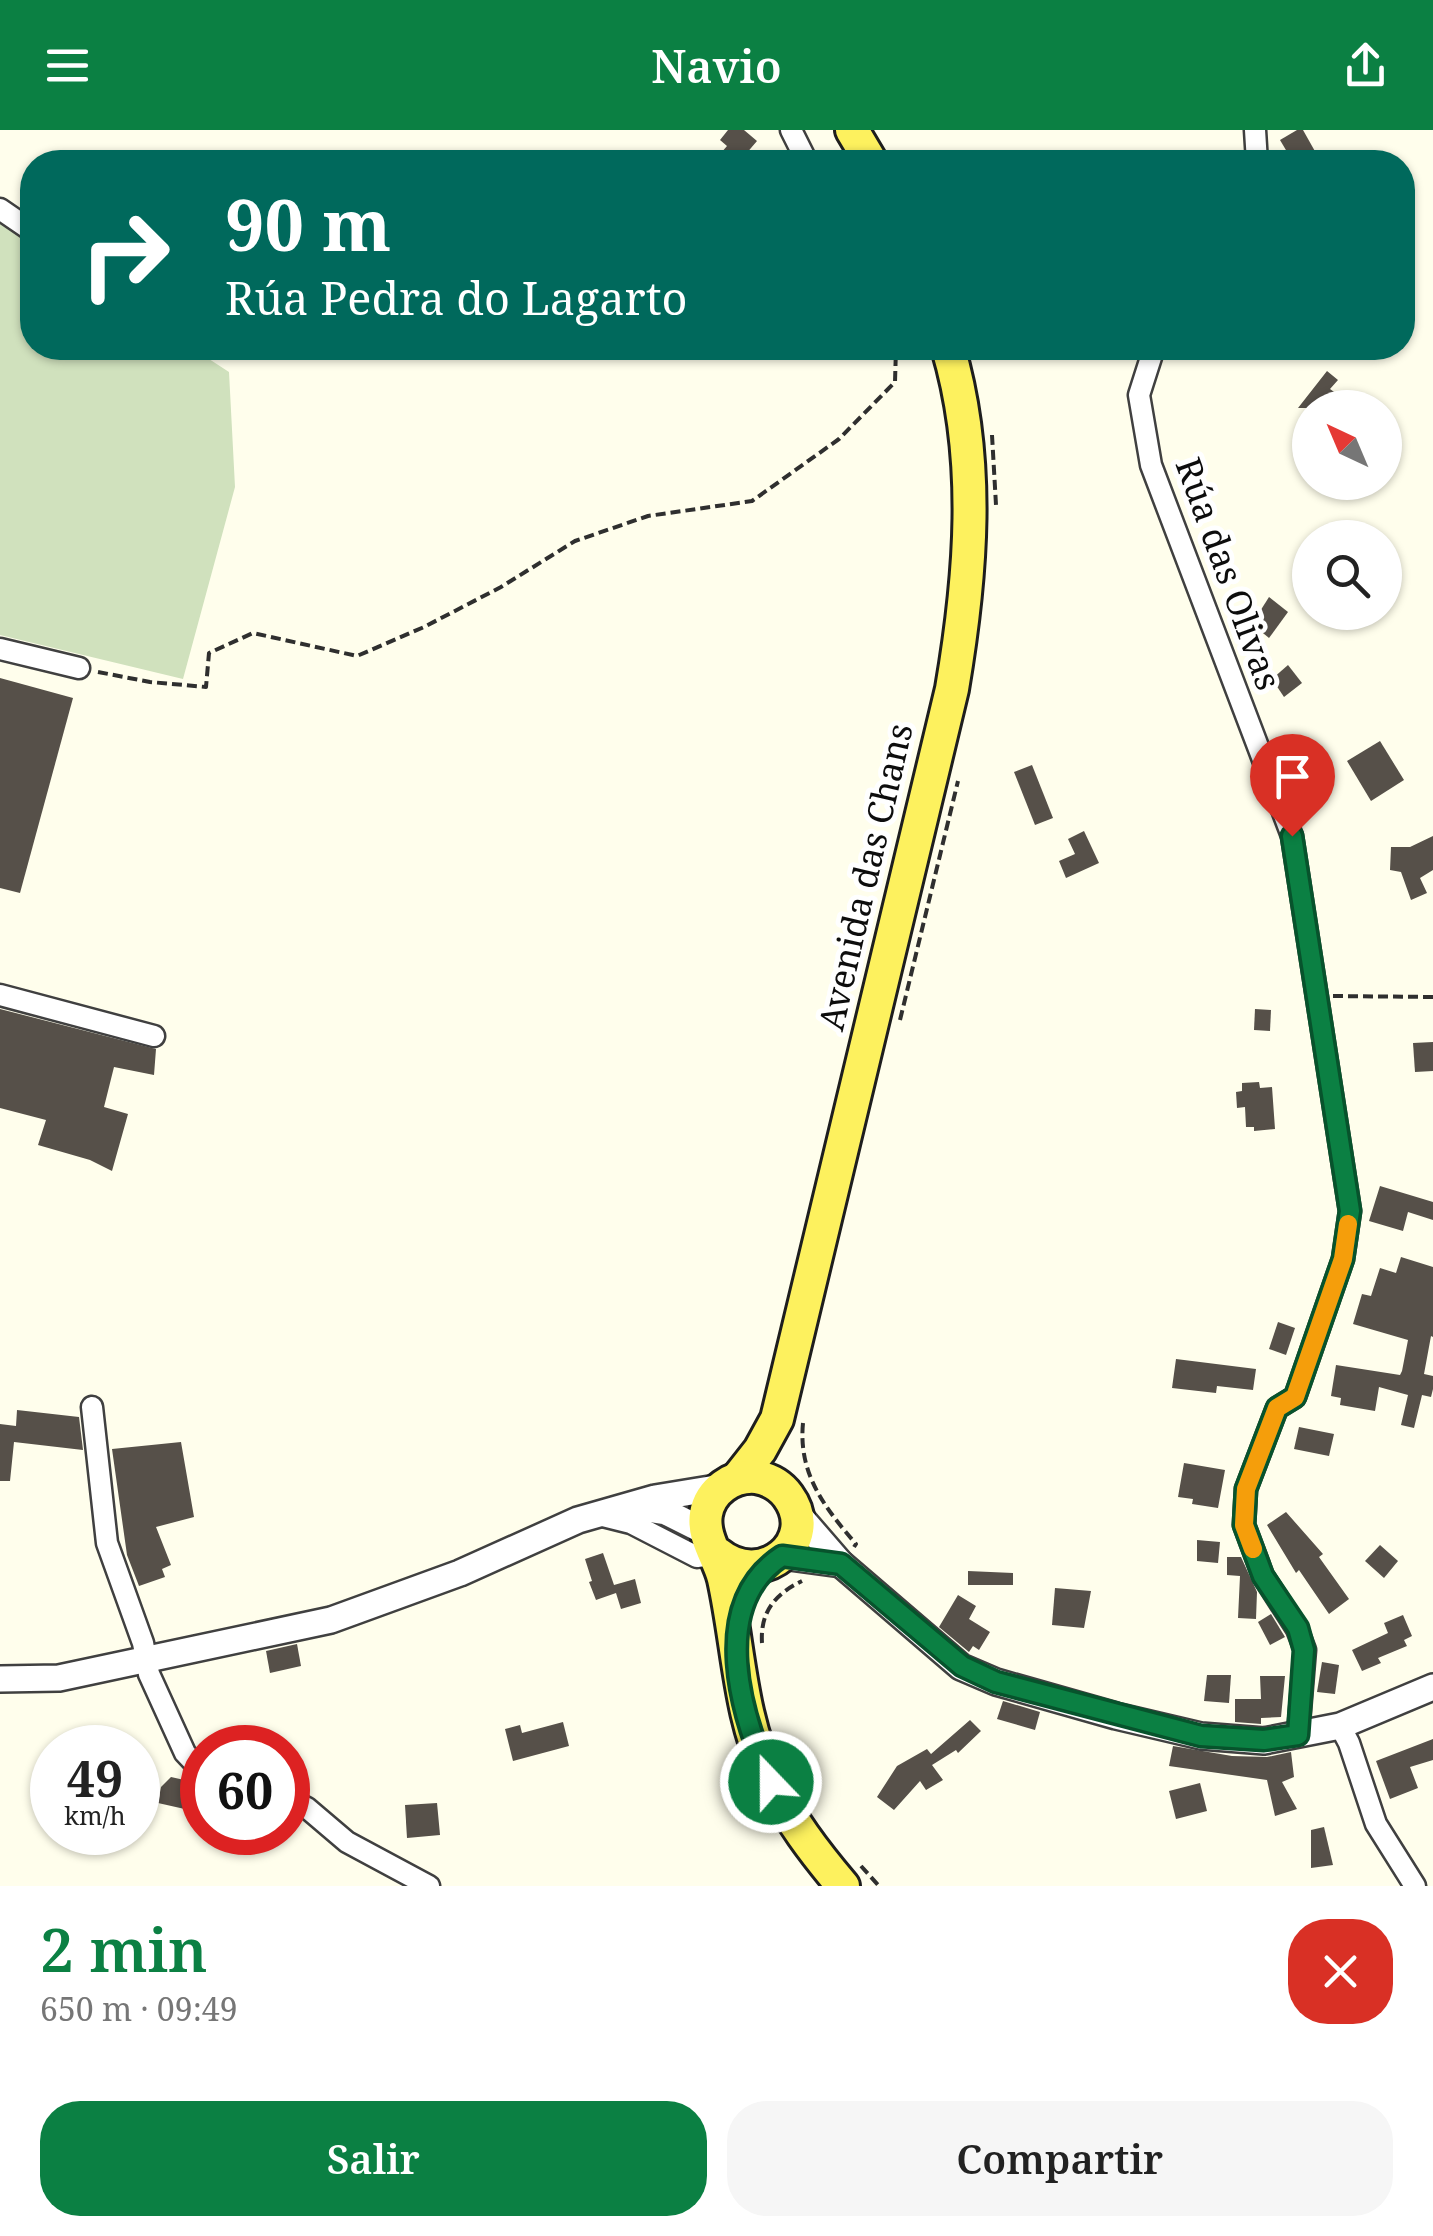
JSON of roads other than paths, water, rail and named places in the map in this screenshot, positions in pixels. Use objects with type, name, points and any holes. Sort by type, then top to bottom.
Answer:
[{"type":"main road","name":"Avenida das Chans","points":[[749,1646],[712,1543],[709,1503],[760,1450],[777,1419],[928,796],[960,639],[969,558],[966,443],[950,360]]},
{"type":"main road","name":"Avenida das Chans","points":[[777,1419],[796,1528],[792,1543],[756,1579],[745,1604],[749,1646],[740,1681],[758,1754],[788,1813],[847,1871]]},
{"type":"main road","points":[[730,1483],[764,1478],[790,1502]]},
{"type":"main road","points":[[712,1543],[738,1566],[753,1568],[776,1560]]},
{"type":"street","name":"Rúa das Olivas","points":[[1150,360],[1139,394],[1150,465],[1292,836],[1350,1211],[1343,1259],[1295,1397],[1277,1408],[1246,1489],[1244,1525],[1263,1576],[1298,1628],[1304,1650],[1298,1735]]},
{"type":"street","points":[[0,648],[79,668]]},
{"type":"street","points":[[0,995],[154,1036]]},
{"type":"street","points":[[92,1407],[107,1543],[149,1674],[180,1742]]},
{"type":"street","points":[[0,1679],[60,1678],[301,1628],[368,1609],[598,1514],[730,1483]]},
{"type":"street","points":[[790,1502],[841,1564],[962,1666],[996,1682],[1201,1736],[1264,1740],[1340,1726],[1433,1687]]},
{"type":"street","points":[[598,1514],[631,1523],[697,1557],[712,1543],[666,1512],[630,1506]]},
{"type":"street","points":[[776,1560],[841,1564]]},
{"type":"street","points":[[1340,1726],[1350,1742],[1376,1824],[1415,1886]]},
{"type":"street","points":[[310,1811],[347,1842],[429,1886]]}]
